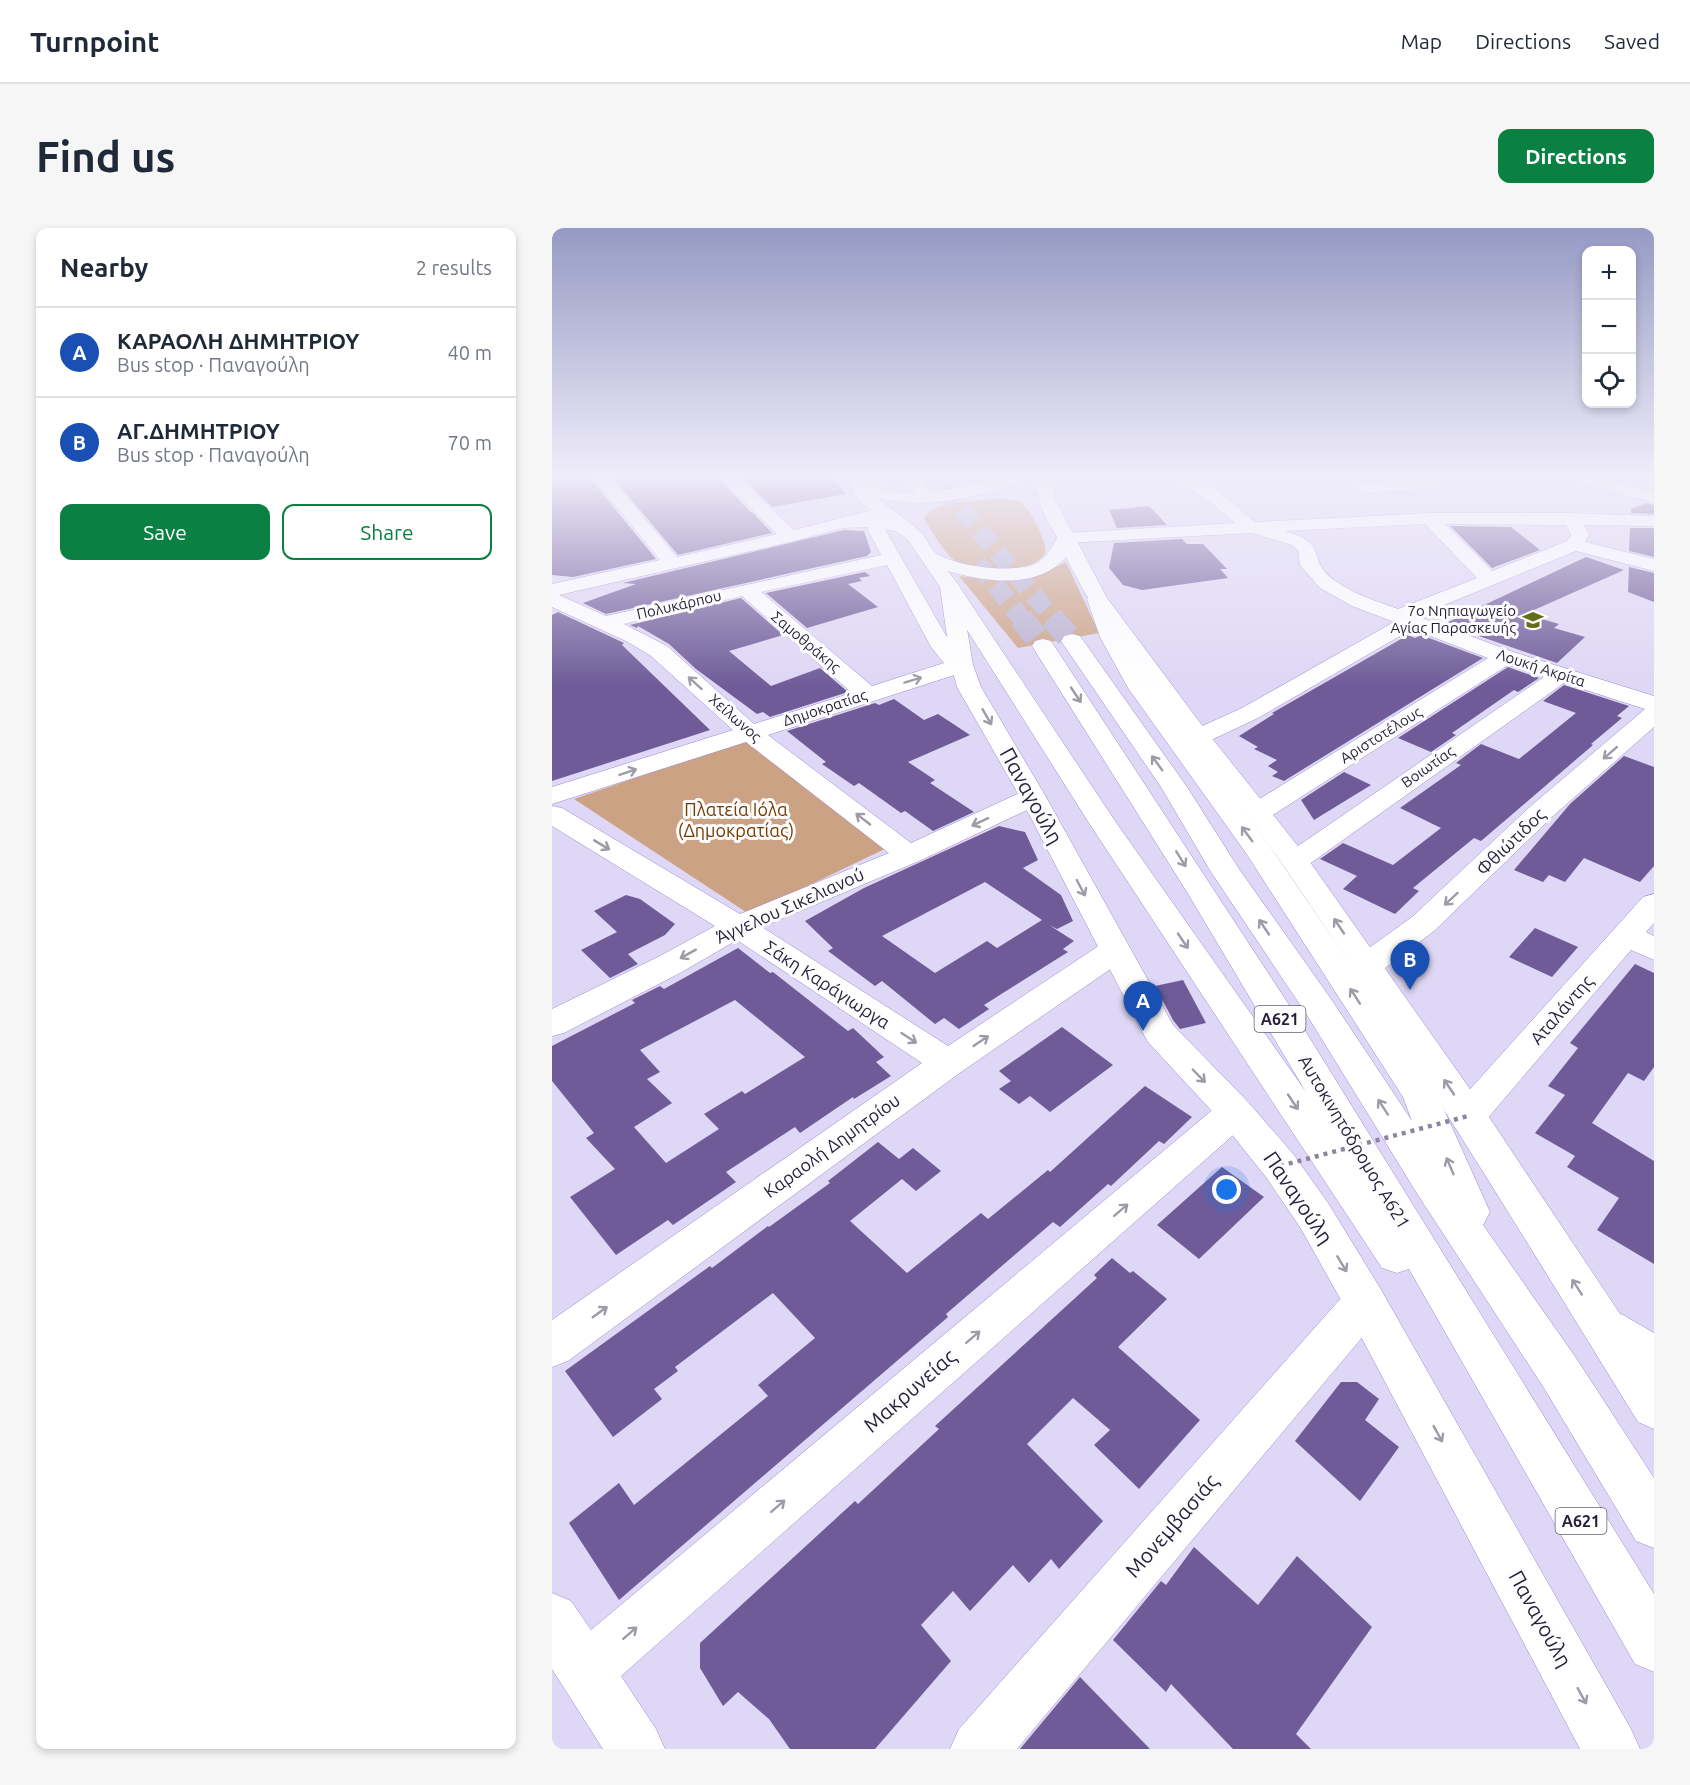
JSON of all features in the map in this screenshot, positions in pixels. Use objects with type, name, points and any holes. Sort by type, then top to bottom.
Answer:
[{"type":"main road","points":[[657,545],[671,562]]},
{"type":"main road","points":[[552,590],[752,545]]},
{"type":"main road","points":[[889,545],[942,647],[949,657],[962,665]]},
{"type":"main road","points":[[920,545],[950,587],[1103,823],[1469,1360],[1508,1398]]},
{"type":"main road","points":[[928,557],[950,567],[972,573],[1015,573],[1038,568],[1055,558],[1064,545]]},
{"type":"main road","points":[[1070,545],[1097,599],[1111,637],[1140,688],[1259,851],[1419,1093],[1497,1278]]},
{"type":"main road","name":"Λουκή Ακρίτα","points":[[1302,545],[1307,549],[1310,565],[1328,584],[1359,602],[1505,657],[1654,704]]},
{"type":"main road","points":[[1456,545],[1489,579]]},
{"type":"main road","points":[[1198,737],[1250,713],[1404,619],[1489,579],[1574,545],[1654,565]]},
{"type":"main road","name":"Πολυκάρπου","points":[[605,622],[894,558]]},
{"type":"main road","points":[[950,587],[962,665]]},
{"type":"main road","name":"Σαμοθράκης","points":[[746,589],[867,694]]},
{"type":"main road","name":"Χείλωνος","points":[[552,599],[569,609],[605,622],[659,651],[750,733],[909,855]]},
{"type":"main road","points":[[1097,599],[1198,737],[1295,861],[1468,1116],[1654,1407]]},
{"type":"main road","name":"Αυτοκινητόδρομος Α621","points":[[1654,1523],[1497,1278],[1226,872],[1174,787],[1058,643],[1158,821],[1508,1398],[1654,1645]]},
{"type":"main road","name":"Αριστοτέλους","points":[[1258,813],[1505,657]]},
{"type":"main road","name":"Δημοκρατίας","points":[[552,796],[962,665]]},
{"type":"main road","name":"Παναγούλη","points":[[962,665],[969,687],[1033,797],[1114,951],[1160,1032],[1235,1112],[1280,1166],[1314,1215],[1365,1302],[1611,1749]]},
{"type":"main road","name":"Βοιωτίας","points":[[1295,861],[1561,675]]},
{"type":"main road","name":"Φθιώτιδος","points":[[1366,966],[1423,924],[1542,811],[1654,714]]},
{"type":"main road","name":"Άγγελου Σικελιανού","points":[[552,1024],[669,965],[738,926],[909,855],[1033,797]]},
{"type":"main road","name":"Σάκη Καράγιωργα","points":[[552,814],[738,926],[948,1064]]},
{"type":"main road","name":"Αταλάντης","points":[[1468,1116],[1640,942],[1654,904]]},
{"type":"main road","name":"Καραολή Δημητρίου","points":[[552,1346],[948,1064],[1114,951]]},
{"type":"main road","name":"Μακρυνείας","points":[[585,1671],[1235,1112]]},
{"type":"main road","name":"Μονεμβασιάς","points":[[979,1749],[1365,1302]]},
{"type":"main road","points":[[1603,1327],[1651,1348]]},
{"type":"main road","points":[[552,1620],[636,1749]]},
{"type":"path","points":[[1280,1166],[1468,1116]]},
{"type":"green space","points":[[941,545],[1044,545],[1045,553],[1039,560],[1029,565],[987,569],[962,564],[954,560]]},
{"type":"green space","points":[[1066,562],[1099,633],[1018,648],[959,576],[986,579],[1014,578],[1053,568]]},
{"type":"green space","name":"Πλατεία Ιόλα (Δημοκρατίας)","points":[[746,740],[891,846],[749,914],[574,799]]},
{"type":"building","points":[[552,545],[645,545],[656,559],[573,577],[552,575]]},
{"type":"building","points":[[670,545],[721,545],[678,555]]},
{"type":"building","points":[[782,545],[869,545],[871,552],[867,556],[606,614],[583,603],[636,584],[623,583]]},
{"type":"building","points":[[1114,545],[1204,545],[1227,569],[1220,569],[1228,578],[1142,590],[1123,585],[1109,568]]},
{"type":"building","points":[[1469,545],[1534,545],[1540,550],[1492,568]]},
{"type":"building","points":[[1629,545],[1654,545],[1654,557],[1629,551]]},
{"type":"building","points":[[1586,557],[1624,570],[1525,614],[1559,624],[1554,628],[1585,637],[1557,663],[1444,624]]},
{"type":"building","points":[[1629,567],[1654,573],[1654,602],[1628,592]]},
{"type":"building","points":[[865,572],[870,576],[859,578],[862,581],[848,584],[878,607],[807,628],[766,593]]},
{"type":"building","points":[[741,598],[783,635],[729,651],[771,686],[820,668],[848,692],[770,717],[763,712],[757,714],[696,669],[669,644],[638,626],[637,628],[630,625]]},
{"type":"building","points":[[558,612],[624,643],[622,645],[710,730],[552,781],[552,615]]},
{"type":"building","points":[[1408,635],[1415,638],[1421,635],[1483,658],[1284,781],[1272,776],[1278,772],[1268,766],[1277,760],[1254,749],[1258,747],[1239,736],[1274,714],[1272,713]]},
{"type":"building","points":[[1508,667],[1539,678],[1518,692],[1514,690],[1452,733],[1456,735],[1431,752],[1398,738]]},
{"type":"building","points":[[1564,685],[1629,706],[1617,716],[1622,718],[1591,744],[1593,745],[1481,841],[1474,838],[1413,888],[1419,891],[1395,914],[1343,889],[1357,876],[1320,859],[1343,843],[1393,865],[1441,828],[1400,808],[1461,765],[1456,763],[1481,744],[1519,759],[1576,713],[1543,701]]},
{"type":"building","points":[[894,699],[924,720],[938,714],[970,735],[908,762],[935,780],[930,783],[974,812],[933,831],[905,811],[901,813],[859,783],[854,786],[822,764],[826,762],[787,731]]},
{"type":"building","points":[[1624,756],[1654,767],[1654,866],[1640,882],[1584,858],[1565,882],[1549,875],[1543,882],[1514,870],[1570,804]]},
{"type":"building","points":[[1344,772],[1371,785],[1314,820],[1301,800]]},
{"type":"building","points":[[999,826],[1025,832],[1038,860],[1023,868],[1061,895],[1073,921],[1057,929],[1049,925],[1074,941],[1063,949],[1068,952],[984,1005],[989,1009],[959,1029],[944,1018],[935,1024],[882,981],[875,986],[828,951],[833,948],[805,921],[864,888]],"holes":[[[985,882],[1042,920],[997,948],[987,941],[935,973],[882,936]]]},
{"type":"building","points":[[626,895],[640,899],[675,924],[665,935],[628,954],[638,964],[610,978],[581,950],[617,932],[594,911]]},
{"type":"building","points":[[1535,928],[1578,947],[1552,977],[1509,957]]},
{"type":"building","points":[[738,948],[770,973],[773,972],[848,1031],[853,1028],[884,1057],[876,1062],[891,1076],[854,1099],[853,1097],[800,1133],[795,1127],[726,1172],[736,1182],[673,1225],[668,1220],[616,1255],[570,1197],[615,1169],[586,1138],[594,1133],[552,1081],[552,1046],[635,1003],[632,1000],[660,986],[664,989]],"holes":[[[735,1000],[805,1057],[745,1094],[742,1091],[704,1114],[719,1129],[666,1163],[634,1127],[672,1103],[647,1079],[660,1072],[640,1050]]]},
{"type":"building","points":[[1635,964],[1654,973],[1654,1067],[1644,1081],[1628,1073],[1592,1123],[1654,1161],[1654,1264],[1597,1230],[1619,1198],[1567,1167],[1575,1156],[1535,1133],[1565,1095],[1548,1086],[1578,1048],[1570,1043]]},
{"type":"building","points":[[1183,980],[1206,1023],[1180,1029],[1155,986]]},
{"type":"building","points":[[1062,1027],[1113,1065],[1050,1112],[1030,1096],[1019,1104],[999,1089],[1011,1081],[999,1071]]},
{"type":"building","points":[[1145,1086],[1192,1117],[1164,1144],[1159,1141],[1111,1186],[1108,1184],[1060,1227],[1053,1222],[946,1314],[948,1317],[619,1600],[569,1523],[619,1483],[634,1505],[768,1396],[758,1385],[815,1338],[773,1293],[675,1367],[678,1371],[654,1389],[662,1399],[613,1437],[565,1371],[830,1183],[828,1181],[878,1142],[899,1159],[913,1148],[941,1171],[916,1191],[902,1179],[850,1221],[907,1273],[981,1213],[988,1219],[1048,1170],[1050,1172]]},
{"type":"building","points":[[1222,1167],[1264,1197],[1199,1259],[1157,1225]]},
{"type":"building","points":[[1112,1258],[1130,1273],[1133,1271],[1167,1299],[1118,1347],[1200,1420],[1139,1489],[1094,1445],[1110,1430],[1073,1398],[1027,1444],[1103,1521],[1059,1569],[1051,1559],[1029,1583],[1013,1565],[970,1611],[953,1591],[921,1625],[951,1661],[875,1749],[790,1749],[769,1719],[738,1692],[723,1706],[700,1668],[700,1643],[855,1501],[858,1504],[939,1429],[935,1426],[1097,1278],[1094,1275]]},
{"type":"building","points":[[1341,1382],[1357,1382],[1379,1399],[1365,1420],[1399,1447],[1360,1501],[1295,1441]]},
{"type":"building","points":[[1194,1547],[1258,1605],[1297,1556],[1372,1627],[1296,1734],[1311,1749],[1233,1749],[1171,1684],[1166,1692],[1113,1640],[1161,1581],[1166,1585]]},
{"type":"building","points":[[1080,1677],[1150,1749],[1020,1749]]},
{"type":"tunnel","points":[[991,545],[1054,619]]},
{"type":"tunnel","points":[[978,563],[1022,619]]},
{"type":"tunnel","points":[[1021,618],[1043,646]]},
{"type":"tunnel","points":[[1052,618],[1072,641]]},
{"type":"place","name":"7ο Νηπιαγωγείο Αγίας Παρασκευής","points":[[1533,620]]},
{"type":"place","name":"ΑΓ.ΔΗΜΗΤΡΙΟΥ","points":[[1410,990]]},
{"type":"place","name":"ΚΑΡΑΟΛΗ ΔΗΜΗΤΡΙΟΥ","points":[[1143,1031]]}]
